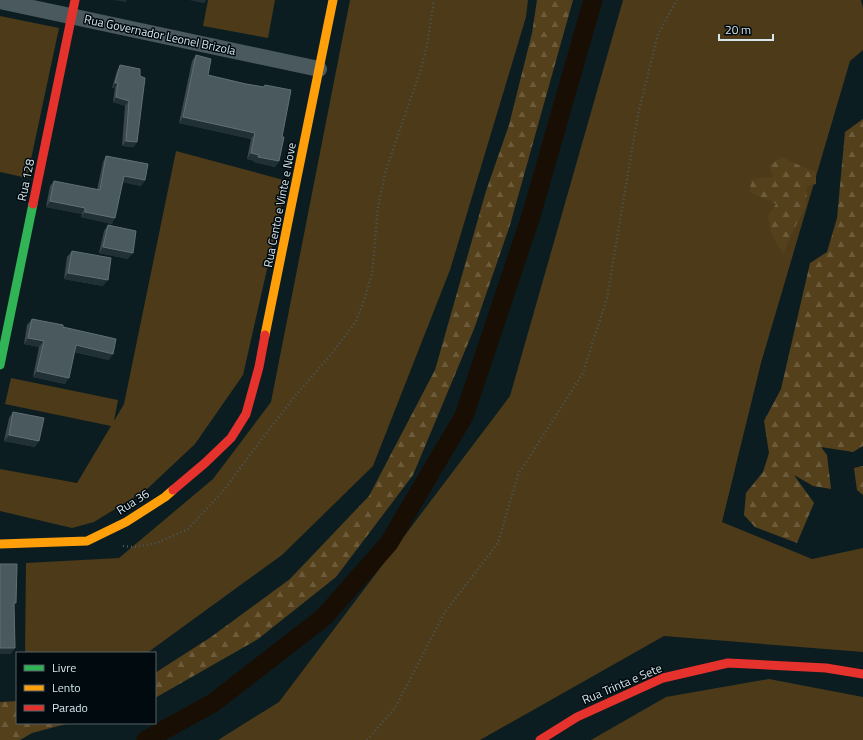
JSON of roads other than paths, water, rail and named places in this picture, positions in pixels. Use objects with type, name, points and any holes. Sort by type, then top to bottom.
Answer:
[{"type":"street","name":"Rua Cento e Vinte e Nove","points":[[246,414],[259,367],[333,0]]},
{"type":"street","name":"Rua Governador Leonel Brizola","points":[[0,1],[73,8],[319,69]]},
{"type":"street","name":"Rua 128","points":[[0,365],[73,8]]},
{"type":"street","name":"Rua 36","points":[[0,544],[87,541],[126,522],[165,497],[205,464],[230,438],[246,414]]},
{"type":"street","name":"Rua Trinta e Sete","points":[[540,740],[577,717],[663,678],[728,663],[826,668],[863,674]]},
{"type":"waterway","points":[[146,740],[213,703],[324,617],[389,543],[464,416],[531,216],[593,0]]}]
